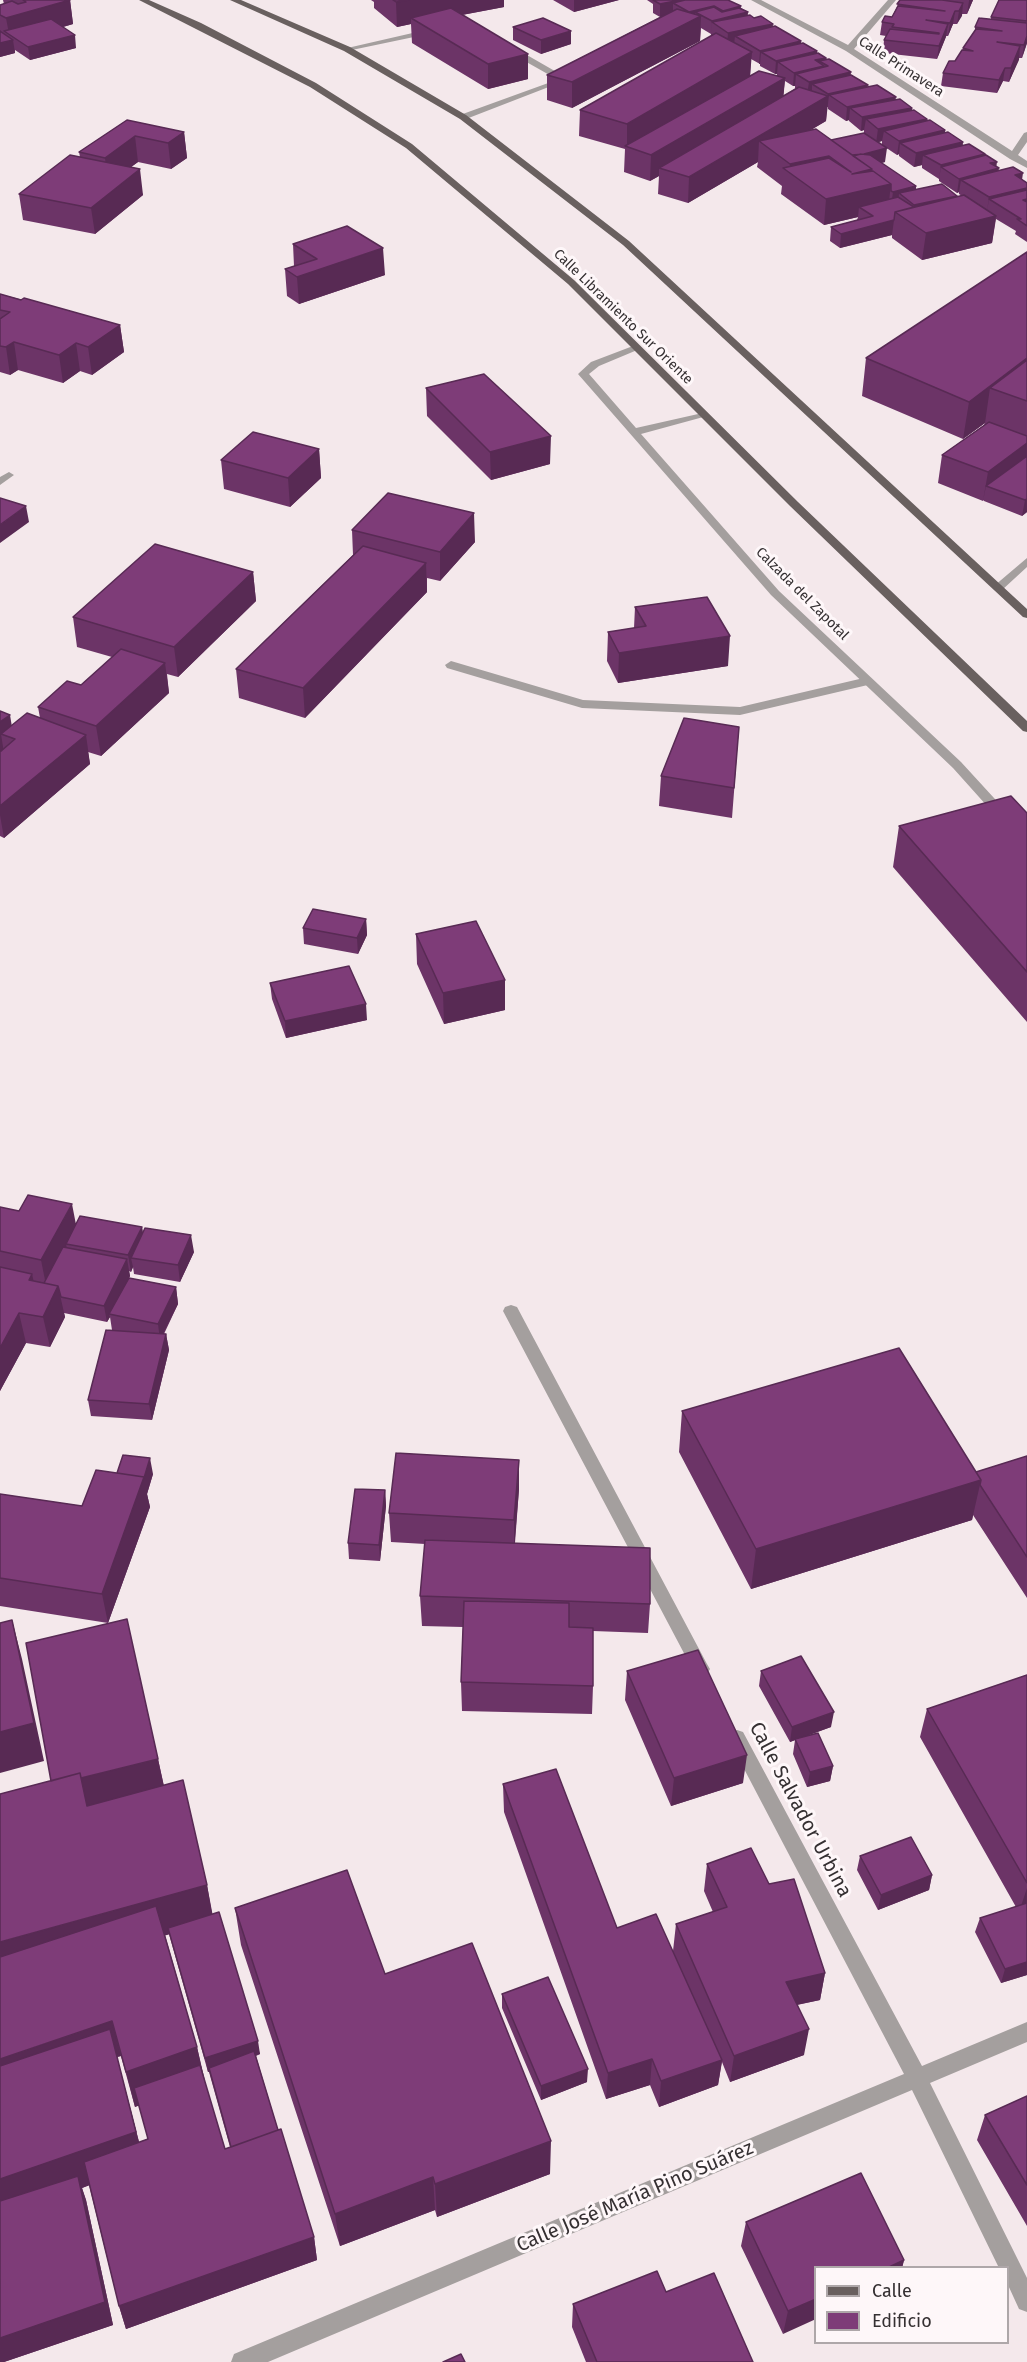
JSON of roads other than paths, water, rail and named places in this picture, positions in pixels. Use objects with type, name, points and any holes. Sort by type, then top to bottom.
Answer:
[{"type":"main road","name":"Calle Libramiento Sur Oriente","points":[[143,0],[198,25],[313,85],[409,146],[571,282],[703,414],[1027,728]]},
{"type":"main road","points":[[234,0],[347,49],[463,117],[626,243],[1027,615]]},
{"type":"street","name":"Calle Primavera","points":[[754,0],[849,49],[1027,165]]},
{"type":"street","points":[[849,49],[854,40],[892,0]]},
{"type":"street","points":[[347,49],[442,28]]},
{"type":"street","points":[[463,117],[555,83],[557,76],[500,43]]},
{"type":"street","points":[[1013,157],[1027,135]]},
{"type":"street","name":"Calzada del Zapotal","points":[[637,348],[595,364],[583,374],[775,593],[957,765],[1027,842]]},
{"type":"street","points":[[635,432],[703,414]]},
{"type":"street","points":[[998,588],[1027,561]]},
{"type":"street","points":[[451,665],[582,704],[740,711],[868,681]]},
{"type":"street","points":[[512,1311],[711,1689]]},
{"type":"street","name":"Calle Salvador Urbina","points":[[728,1721],[917,2078],[1027,2301]]},
{"type":"street","name":"Calle José María Pino Suárez","points":[[242,2362],[1027,2032]]}]
